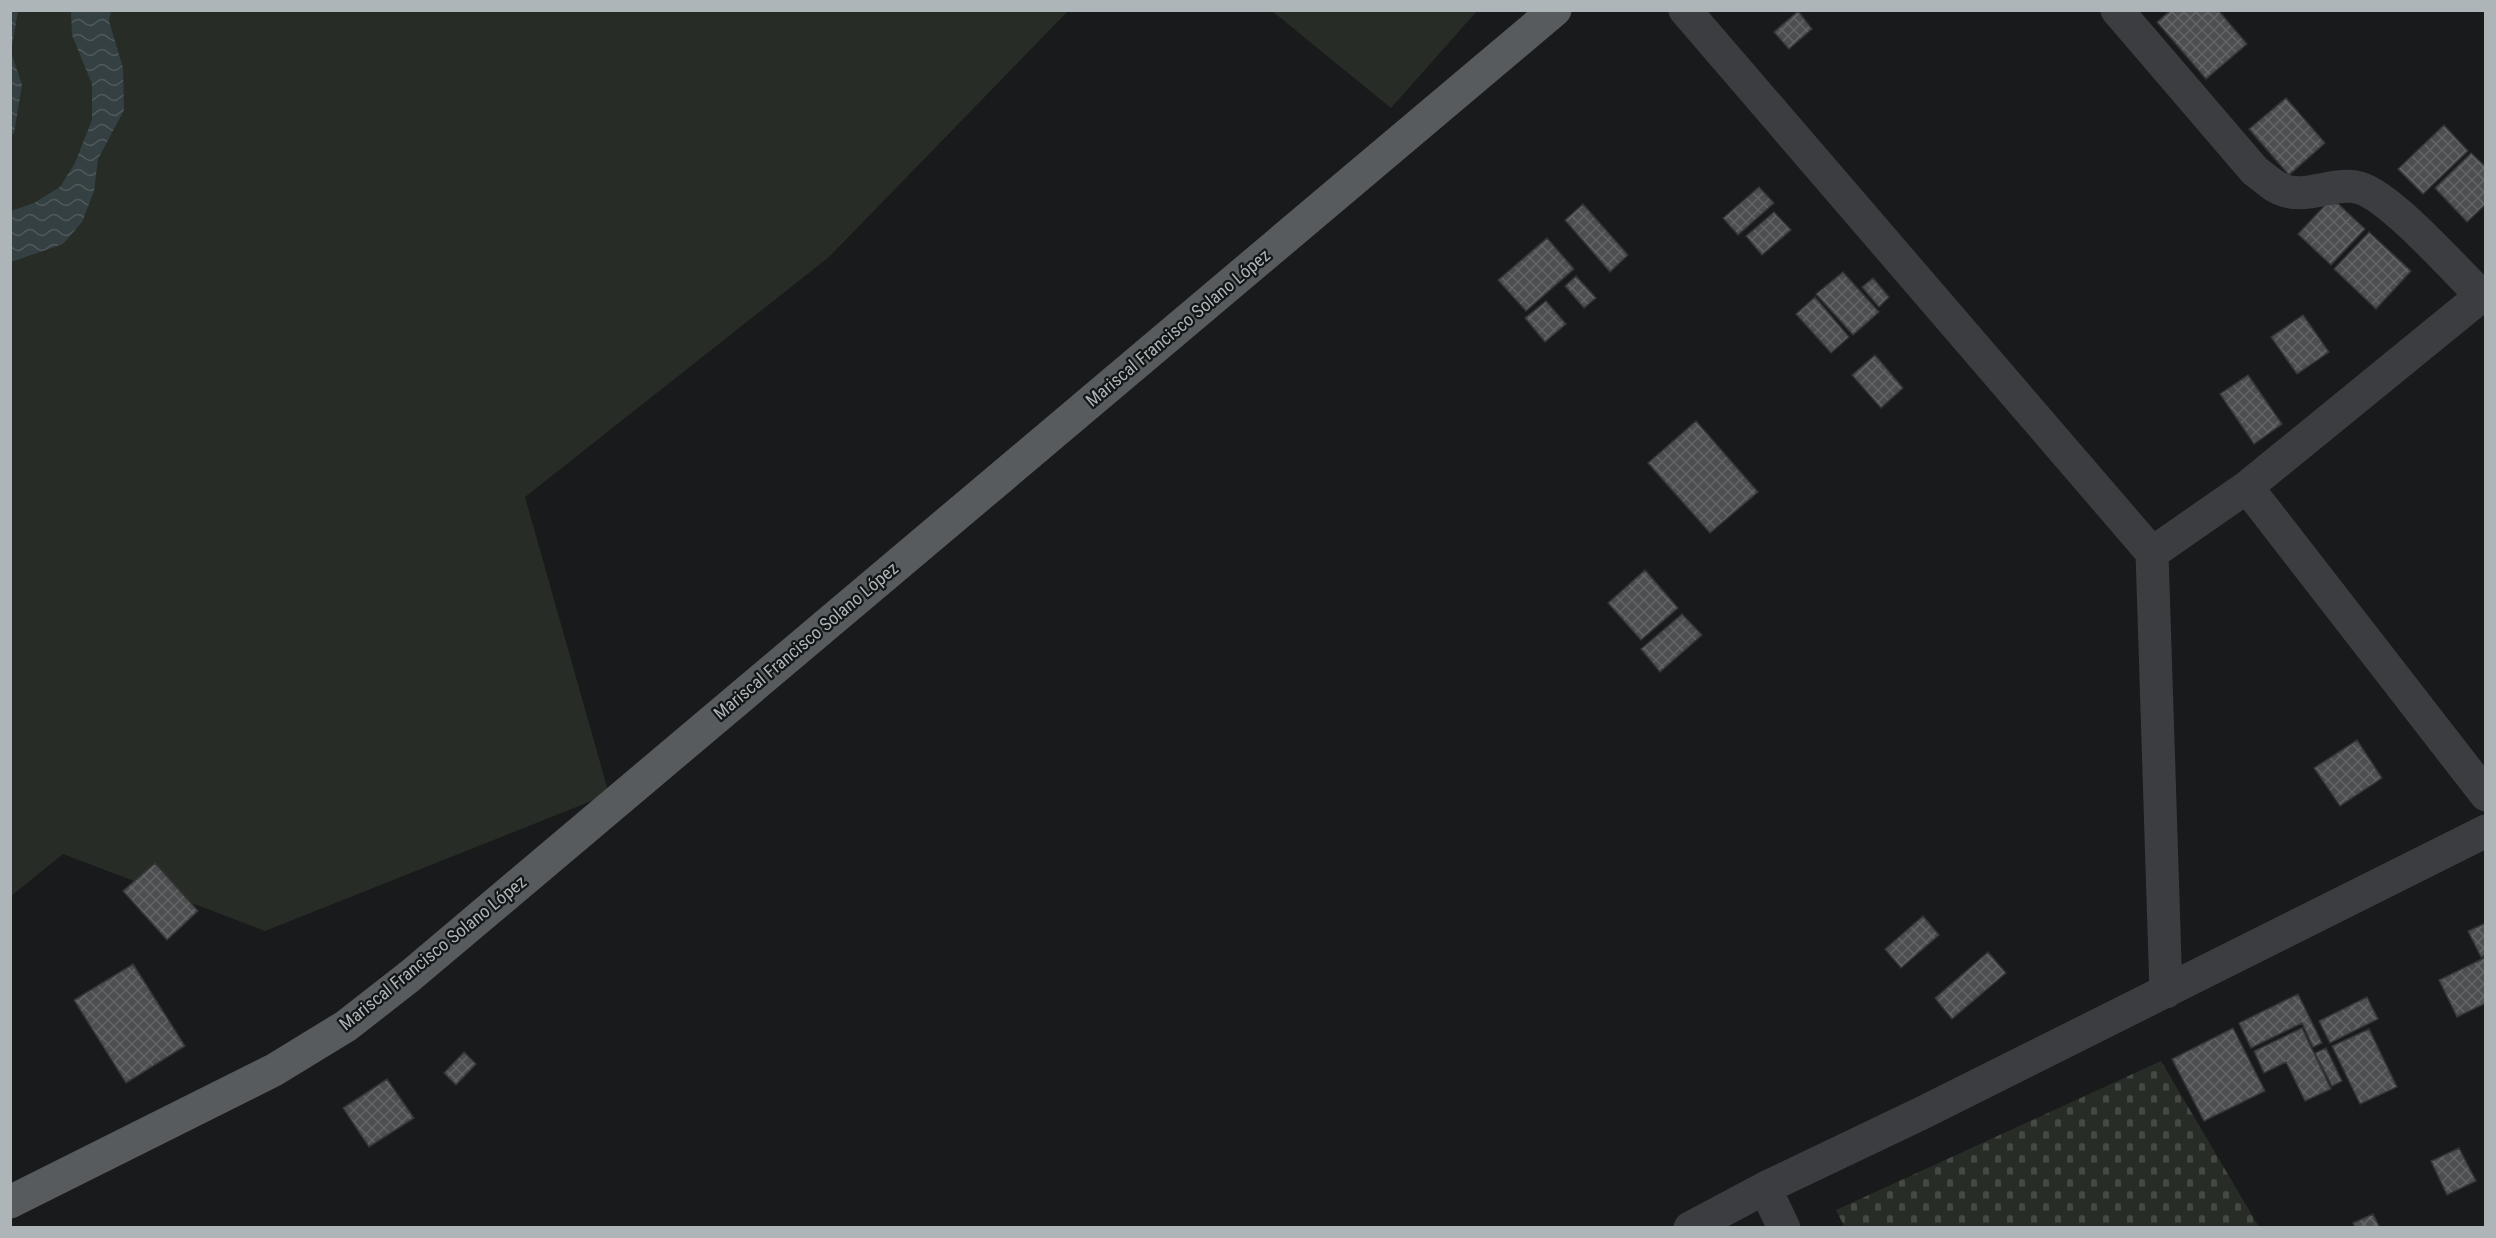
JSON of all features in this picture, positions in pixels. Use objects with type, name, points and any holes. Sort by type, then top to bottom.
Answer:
[{"type":"main road","name":"Mariscal Francisco Solano López","points":[[10,1202],[274,1070],[346,1026],[1555,10]]},
{"type":"street","points":[[1685,10],[2152,553],[2166,992]]},
{"type":"street","points":[[2117,10],[2255,171],[2287,192],[2335,187],[2360,188],[2387,203],[2483,294],[2247,487],[2152,553]]},
{"type":"street","points":[[2247,487],[2486,795]]},
{"type":"street","points":[[1690,1227],[1764,1188],[2166,992],[2486,831]]},
{"type":"street","points":[[1764,1188],[1784,1227]]},
{"type":"green space","points":[[11,11],[1068,11],[829,257],[525,497],[609,794],[265,931],[63,854],[11,896]]},
{"type":"green space","points":[[1272,11],[1477,11],[1391,108]]},
{"type":"green space","points":[[2161,1061],[2259,1227],[1845,1228],[1836,1210]]},
{"type":"water","points":[[11,10],[18,11],[11,52]]},
{"type":"water","points":[[71,11],[111,11],[109,21],[123,68],[124,110],[98,159],[94,191],[82,222],[63,244],[11,262],[11,211],[34,203],[60,187],[75,163],[92,120],[92,84],[72,35]]},
{"type":"water","points":[[11,52],[22,85],[14,133],[11,135]]},
{"type":"building","points":[[2171,10],[2218,10],[2247,44],[2206,79],[2157,22]]},
{"type":"building","points":[[1798,11],[1812,29],[1789,49],[1774,32]]},
{"type":"building","points":[[2286,98],[2325,143],[2289,175],[2249,129]]},
{"type":"building","points":[[2444,125],[2468,151],[2423,194],[2398,169]]},
{"type":"building","points":[[2471,153],[2486,167],[2486,204],[2467,222],[2435,188]]},
{"type":"building","points":[[1759,187],[1774,203],[1738,235],[1723,218]]},
{"type":"building","points":[[2332,198],[2365,229],[2331,265],[2298,234]]},
{"type":"building","points":[[1583,204],[1628,255],[1610,272],[1565,220]]},
{"type":"building","points":[[1774,212],[1791,230],[1762,255],[1746,236]]},
{"type":"building","points":[[2369,232],[2411,271],[2376,309],[2334,269]]},
{"type":"building","points":[[1547,238],[1574,269],[1526,311],[1498,280]]},
{"type":"building","points":[[1843,272],[1879,312],[1853,335],[1816,294]]},
{"type":"building","points":[[1576,276],[1596,298],[1584,308],[1565,286]]},
{"type":"building","points":[[1873,278],[1889,297],[1879,307],[1862,287]]},
{"type":"building","points":[[1815,297],[1849,337],[1831,353],[1796,314]]},
{"type":"building","points":[[1546,301],[1566,324],[1545,342],[1525,318]]},
{"type":"building","points":[[2303,315],[2329,352],[2297,374],[2271,337]]},
{"type":"building","points":[[1875,355],[1903,388],[1881,408],[1852,375]]},
{"type":"building","points":[[2248,375],[2282,424],[2254,444],[2220,394]]},
{"type":"building","points":[[1696,421],[1758,492],[1710,533],[1648,463]]},
{"type":"building","points":[[1645,570],[1678,608],[1641,640],[1608,603]]},
{"type":"building","points":[[1682,614],[1702,635],[1660,672],[1641,649]]},
{"type":"building","points":[[2357,740],[2382,778],[2340,806],[2314,768]]},
{"type":"building","points":[[155,863],[198,911],[167,940],[123,891]]},
{"type":"building","points":[[1923,916],[1939,935],[1901,968],[1885,949]]},
{"type":"building","points":[[2486,923],[2486,955],[2481,957],[2468,931]]},
{"type":"building","points":[[1988,952],[2006,973],[1952,1019],[1935,998]]},
{"type":"building","points":[[2486,957],[2486,1003],[2457,1017],[2439,980]]},
{"type":"building","points":[[133,964],[185,1046],[126,1083],[74,1000]]},
{"type":"building","points":[[2298,994],[2322,1043],[2313,1047],[2302,1023],[2251,1048],[2239,1023]]},
{"type":"building","points":[[2367,997],[2378,1019],[2330,1043],[2319,1021]]},
{"type":"building","points":[[2233,1028],[2265,1091],[2204,1121],[2172,1059]]},
{"type":"building","points":[[2302,1028],[2331,1089],[2305,1101],[2286,1062],[2264,1073],[2254,1051]]},
{"type":"building","points":[[2369,1029],[2397,1087],[2360,1104],[2332,1046]]},
{"type":"building","points":[[2326,1048],[2342,1081],[2332,1086],[2315,1053]]},
{"type":"building","points":[[464,1052],[476,1064],[456,1085],[444,1073]]},
{"type":"building","points":[[387,1079],[414,1118],[369,1147],[343,1108]]},
{"type":"building","points":[[2459,1148],[2476,1181],[2447,1195],[2431,1161]]},
{"type":"building","points":[[2373,1214],[2380,1228],[2355,1228],[2353,1223]]}]
